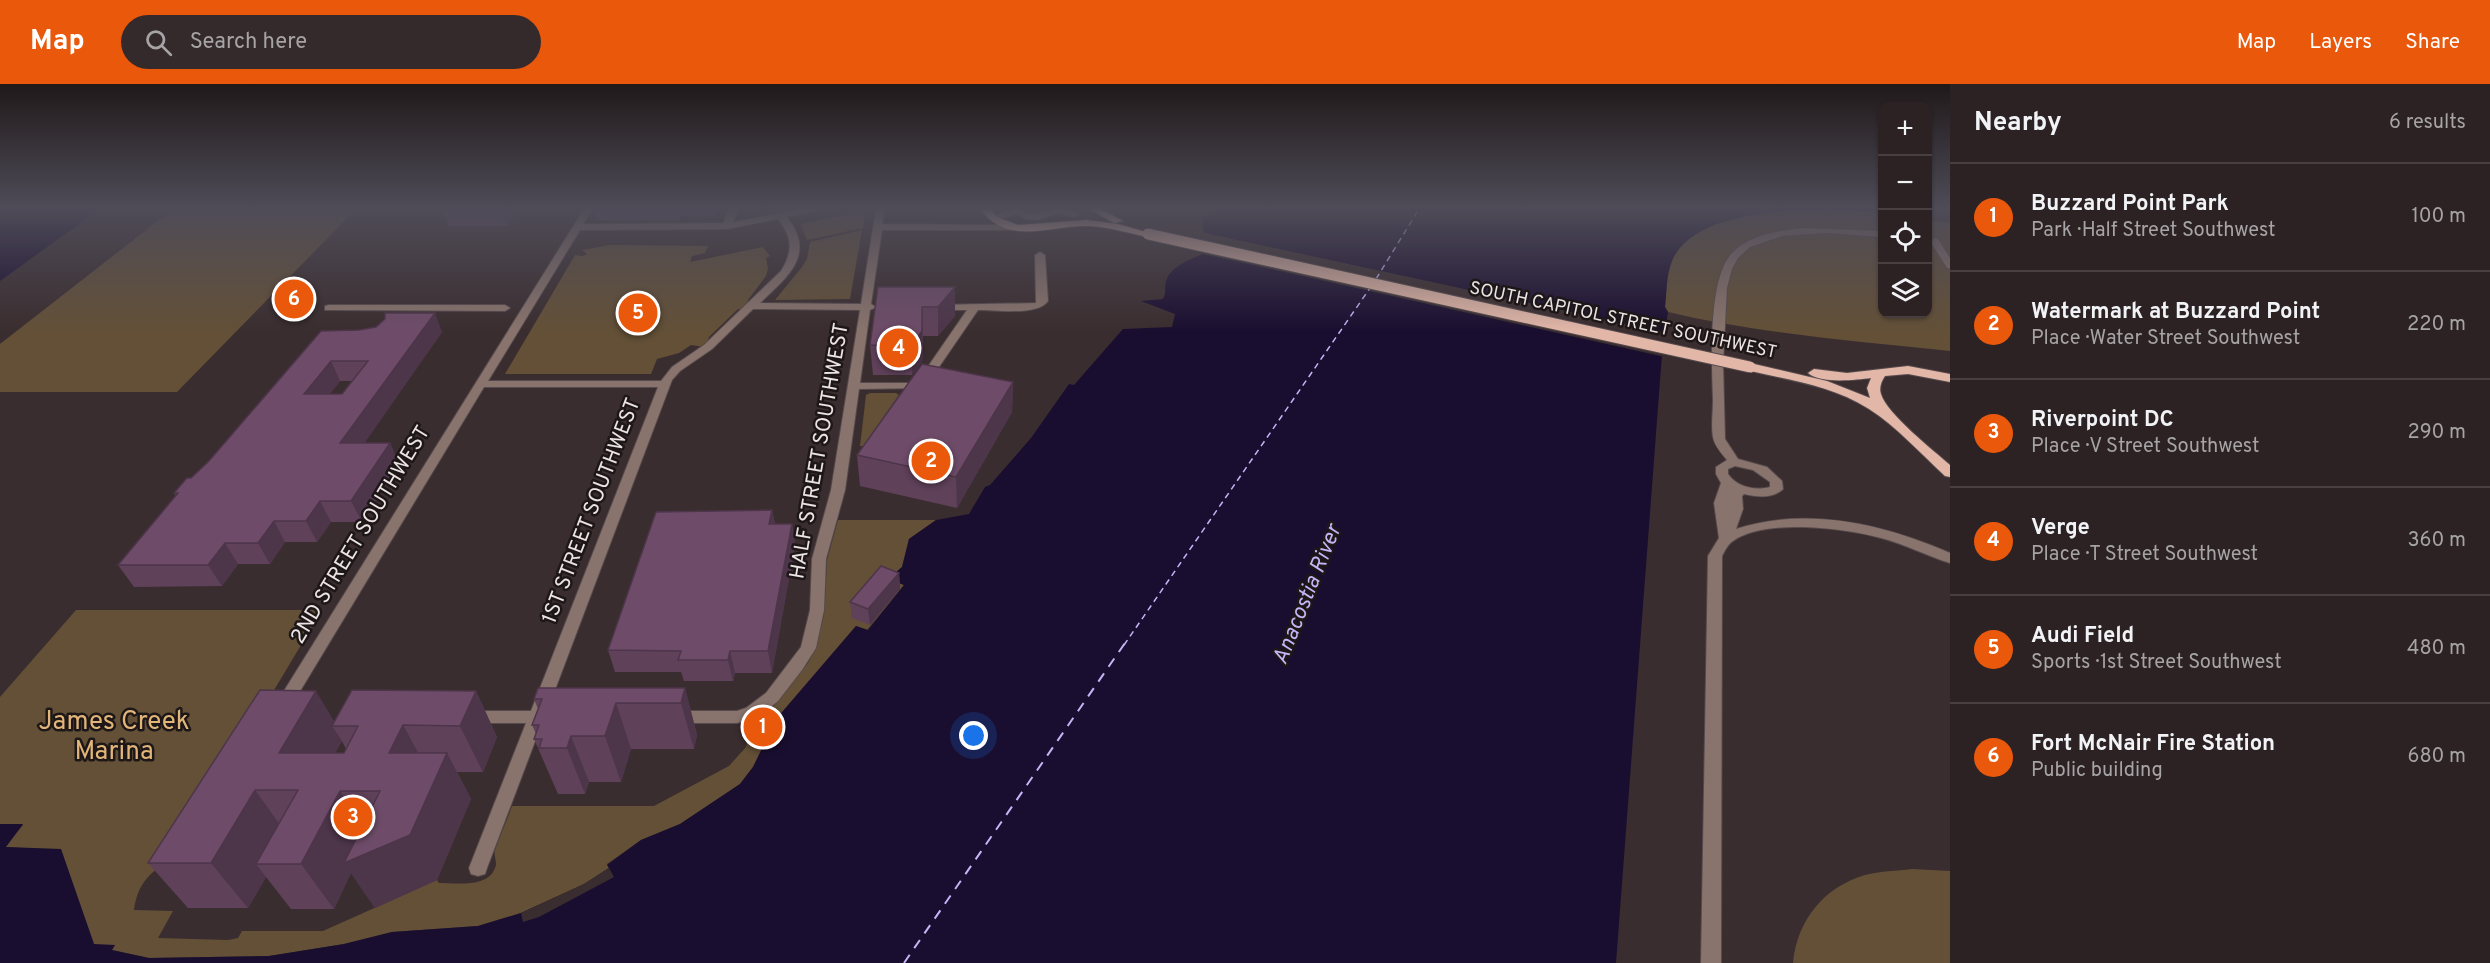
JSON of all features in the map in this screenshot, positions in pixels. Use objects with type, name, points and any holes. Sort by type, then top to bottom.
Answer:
[{"type":"main road","name":"SOUTH CAPITOL STREET SOUTHWEST","points":[[1236,250],[1750,363],[1829,386],[1857,398],[1888,416],[1950,473]]},
{"type":"main road","points":[[1750,363],[1830,376],[1854,376],[1908,370],[1950,378]]},
{"type":"main road","points":[[1881,372],[1873,384],[1872,391],[1888,416]]},
{"type":"street","name":"2ND STREET SOUTHWEST","points":[[295,717],[273,721],[562,250]]},
{"type":"street","name":"1ST STREET SOUTHWEST","points":[[478,868],[665,384],[676,369],[708,347],[783,276],[795,250]]},
{"type":"street","name":"HALF STREET SOUTHWEST","points":[[663,717],[737,717],[751,713],[772,697],[798,666],[808,648],[817,610],[819,559],[837,496],[874,250]]},
{"type":"street","points":[[1734,462],[1719,438],[1719,324],[1725,272],[1733,256],[1740,250]]},
{"type":"street","points":[[1938,250],[1950,266]]},
{"type":"street","points":[[931,307],[1040,305],[1043,301],[1040,255]]},
{"type":"street","points":[[752,306],[885,307]]},
{"type":"street","points":[[911,396],[970,316],[974,307]]},
{"type":"street","points":[[329,309],[505,308]]},
{"type":"street","points":[[480,384],[665,384]]},
{"type":"street","points":[[853,386],[936,386]]},
{"type":"street","points":[[842,460],[856,459]]},
{"type":"street","points":[[1734,462],[1750,464],[1766,471],[1778,485],[1776,489],[1767,493],[1742,489],[1728,482],[1720,471],[1722,466],[1734,462]]},
{"type":"street","points":[[1726,539],[1720,505],[1722,491],[1728,482]]},
{"type":"street","points":[[1711,963],[1715,555],[1726,539],[1736,509],[1735,495],[1742,489]]},
{"type":"street","points":[[1726,539],[1749,529],[1773,524],[1818,524],[1882,533],[1950,558]]},
{"type":"street","points":[[453,717],[569,716]]},
{"type":"green space","points":[[120,250],[316,250],[177,392],[0,392],[0,344]]},
{"type":"green space","points":[[582,250],[706,250],[705,253],[692,256],[690,262],[748,250],[765,250],[770,256],[766,258],[768,268],[766,276],[748,300],[746,309],[738,309],[709,337],[705,347],[691,345],[679,353],[657,359],[651,374],[505,374],[575,255],[587,254]]},
{"type":"green space","points":[[809,250],[859,250],[850,299],[775,300],[807,259]]},
{"type":"green space","points":[[1679,250],[1878,250],[1878,318],[1932,318],[1932,250],[1950,250],[1950,351],[1808,336],[1703,320],[1668,312],[1665,307],[1671,263]]},
{"type":"green space","points":[[870,393],[899,395],[863,446],[860,446],[866,395]]},
{"type":"green space","name":"James Creek Marina","points":[[838,520],[936,520],[909,539],[902,567],[889,579],[904,585],[867,630],[856,626],[777,718],[753,767],[740,784],[680,824],[641,840],[607,864],[609,868],[584,884],[521,913],[478,926],[392,932],[344,944],[269,956],[149,958],[111,950],[115,945],[94,945],[61,850],[5,847],[23,825],[0,824],[0,697],[76,610],[322,610],[255,722],[162,865],[142,884],[134,910],[173,911],[158,938],[228,940],[238,938],[242,931],[323,931],[437,880],[439,883],[479,882],[486,879],[495,868],[495,850],[512,806],[654,806],[729,766],[746,747],[750,730],[808,663],[817,643],[824,614],[827,560]]},
{"type":"green space","points":[[1912,869],[1950,871],[1950,963],[1793,963],[1800,933],[1815,907],[1825,897],[1850,880],[1865,875]]},
{"type":"water","points":[[0,250],[43,250],[0,281]]},
{"type":"water","name":"Anacostia River","points":[[1209,250],[1679,250],[1670,265],[1667,279],[1665,307],[1668,312],[1663,341],[1616,963],[0,963],[0,824],[23,824],[6,847],[61,849],[94,944],[115,945],[112,950],[149,958],[269,956],[344,944],[392,932],[478,926],[521,913],[585,884],[609,868],[607,865],[641,840],[680,824],[740,784],[753,767],[777,718],[856,626],[868,630],[904,585],[888,579],[902,567],[909,539],[936,520],[969,514],[985,487],[990,485],[1031,438],[1069,384],[1074,385],[1123,329],[1172,327],[1175,314],[1141,301],[1163,299],[1169,275],[1184,263]]},
{"type":"pier","points":[[1204,250],[1284,250],[1669,333],[1665,357],[1199,253]]},
{"type":"pier","points":[[609,868],[614,877],[539,917],[523,922],[521,913],[584,884]]},
{"type":"building","points":[[878,287],[955,287],[938,307],[922,307],[922,331],[911,346],[870,345]]},
{"type":"building","points":[[385,313],[435,313],[340,443],[390,443],[351,501],[320,501],[306,521],[274,521],[258,543],[225,543],[208,565],[118,565],[178,493],[174,493],[187,478],[191,478],[209,461],[321,331],[376,327],[385,319]],"holes":[[[331,361],[368,361],[342,394],[304,394]]]},
{"type":"building","points":[[922,364],[1013,382],[956,477],[857,455]]},
{"type":"building","points":[[772,510],[769,524],[792,524],[768,651],[730,651],[728,660],[678,660],[681,651],[608,650],[656,512]]},
{"type":"building","points":[[881,566],[899,573],[868,609],[850,602]]},
{"type":"building","points":[[538,688],[685,688],[681,703],[616,703],[605,736],[571,736],[567,748],[539,748],[542,739],[534,739],[539,725],[532,725],[542,699],[534,699]]},
{"type":"building","points":[[260,690],[316,691],[279,753],[344,753],[358,726],[332,726],[352,690],[476,691],[460,726],[403,725],[389,753],[447,753],[410,835],[344,863],[380,791],[340,791],[301,864],[256,864],[298,790],[255,790],[211,863],[148,863]]},
{"type":"ferry route","points":[[1376,279],[1394,250]]},
{"type":"ferry route","points":[[1124,645],[1370,288]]},
{"type":"ferry route","points":[[904,963],[1125,643]]},
{"type":"place","name":"Fort McNair Fire Station","points":[[294,299]]},
{"type":"place","name":"Audi Field","points":[[638,313]]},
{"type":"place","name":"Verge","points":[[899,348]]},
{"type":"place","name":"Watermark at Buzzard Point","points":[[931,461]]},
{"type":"place","name":"Buzzard Point Park","points":[[763,727]]},
{"type":"place","name":"Riverpoint DC","points":[[353,817]]}]
